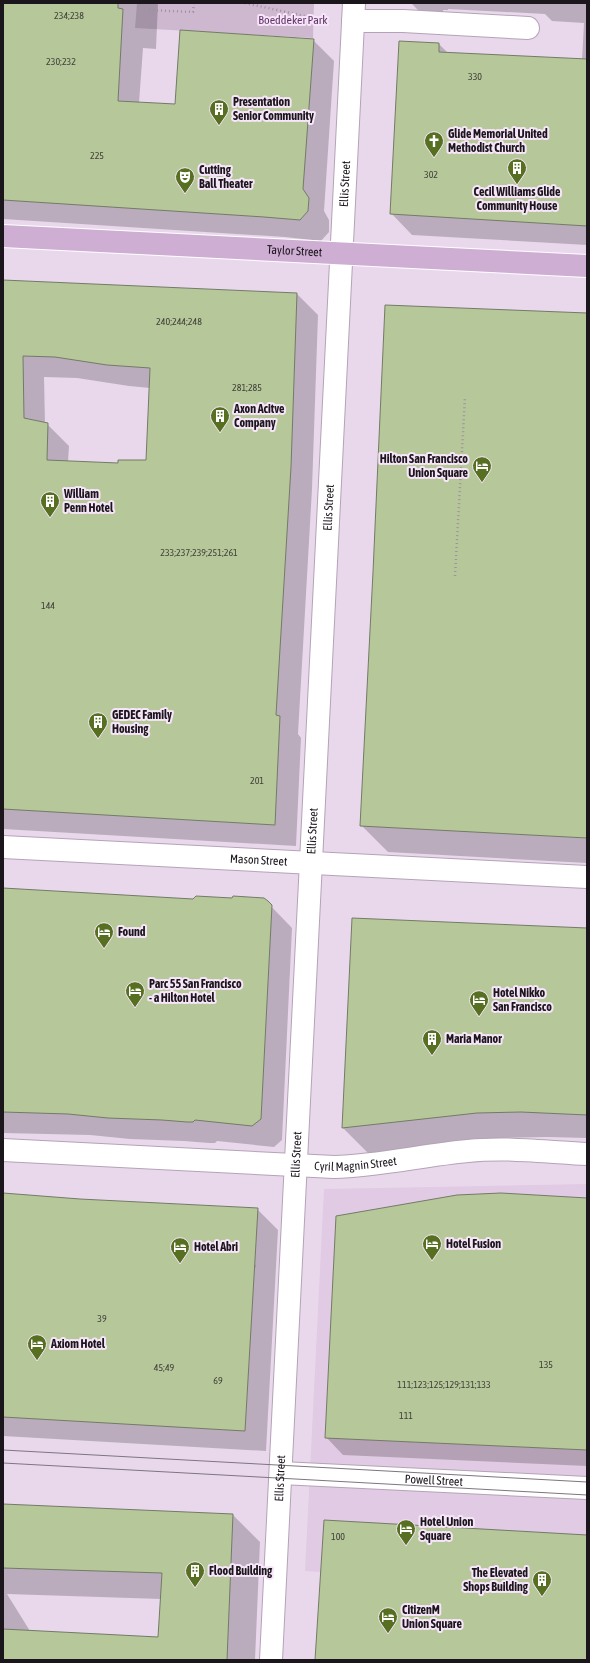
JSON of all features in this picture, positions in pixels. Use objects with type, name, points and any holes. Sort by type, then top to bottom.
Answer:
[{"type":"main road","name":"Taylor Street","points":[[3,236],[587,266]]},
{"type":"street","points":[[354,12],[403,21],[528,28]]},
{"type":"street","name":"Ellis Street","points":[[271,1660],[354,12]]},
{"type":"street","name":"Mason Street","points":[[3,847],[587,878]]},
{"type":"street","name":"Cyril Magnin Street","points":[[3,1150],[296,1166],[357,1166],[469,1151],[518,1150],[587,1154]]},
{"type":"street","name":"Powell Street","points":[[280,1473],[587,1488]]},
{"type":"path","points":[[149,10],[193,12],[194,3]]},
{"type":"path","points":[[247,3],[314,18],[325,19]]},
{"type":"path","points":[[455,576],[465,397]]},
{"type":"shaded area","points":[[587,1184],[587,1590],[305,1571],[324,1189]]},
{"type":"green space","name":"Boeddeker Park","points":[[137,3],[314,3],[313,38],[135,28]]},
{"type":"building","points":[[3,3],[118,3],[118,8],[123,9],[118,101],[175,104],[180,30],[314,39],[303,189],[309,198],[308,211],[300,220],[3,200]]},
{"type":"building","points":[[399,41],[439,43],[439,52],[587,59],[587,226],[390,214]]},
{"type":"building","points":[[3,280],[297,293],[291,467],[276,715],[280,716],[275,825],[3,809]],"holes":[[[23,356],[55,357],[107,365],[150,368],[146,460],[118,460],[118,463],[47,460],[48,423],[24,418]]]},
{"type":"building","name":"Hilton San Francisco Union Square","points":[[385,305],[587,313],[587,838],[360,826]]},
{"type":"building","name":"Parc 55 San Francisco - a Hilton Hotel","points":[[3,888],[193,899],[196,896],[232,898],[233,896],[264,898],[268,901],[272,905],[261,1119],[252,1126],[195,1120],[193,1122],[187,1122],[108,1118],[68,1114],[3,1112]]},
{"type":"building","points":[[352,918],[587,928],[587,1115],[521,1112],[477,1113],[342,1128]]},
{"type":"building","points":[[3,1193],[80,1199],[258,1208],[245,1431],[3,1417]]},
{"type":"building","points":[[501,1193],[587,1198],[587,1450],[325,1438],[336,1216],[457,1195]]},
{"type":"building","name":"Flood Building","points":[[3,1504],[233,1514],[227,1660],[3,1660],[3,1629],[158,1637],[162,1573],[3,1568]]},
{"type":"building","points":[[324,1520],[587,1535],[587,1660],[315,1660]]},
{"type":"tram line","points":[[3,1450],[587,1482]]},
{"type":"tram line","points":[[3,1463],[587,1495]]},
{"type":"place","name":"Presentation Senior Community","points":[[219,126]]},
{"type":"place","name":"Glide Memorial United Methodist Church","points":[[434,158]]},
{"type":"place","name":"Cecil Williams Glide Community House","points":[[517,185]]},
{"type":"place","name":"Cutting Ball Theater","points":[[185,194]]},
{"type":"place","name":"Axon Acitve Company","points":[[220,433]]},
{"type":"place","name":"Hilton San Francisco Union Square","points":[[482,483]]},
{"type":"place","name":"William Penn Hotel","points":[[50,518]]},
{"type":"place","name":"GEDEC Family Housing","points":[[98,739]]},
{"type":"place","name":"Found","points":[[104,949]]},
{"type":"place","name":"Parc 55 San Francisco - a Hilton Hotel","points":[[135,1008]]},
{"type":"place","name":"Hotel Nikko San Francisco","points":[[479,1017]]},
{"type":"place","name":"Maria Manor","points":[[432,1056]]},
{"type":"place","name":"Hotel Fusion","points":[[432,1261]]},
{"type":"place","name":"Hotel Abri","points":[[180,1264]]},
{"type":"place","name":"Axiom Hotel","points":[[37,1361]]},
{"type":"place","name":"Hotel Union Square","points":[[406,1546]]},
{"type":"place","name":"Flood Building","points":[[195,1588]]},
{"type":"place","name":"The Elevated Shops Building","points":[[542,1597]]},
{"type":"place","name":"CitizenM Union Square","points":[[388,1634]]}]
